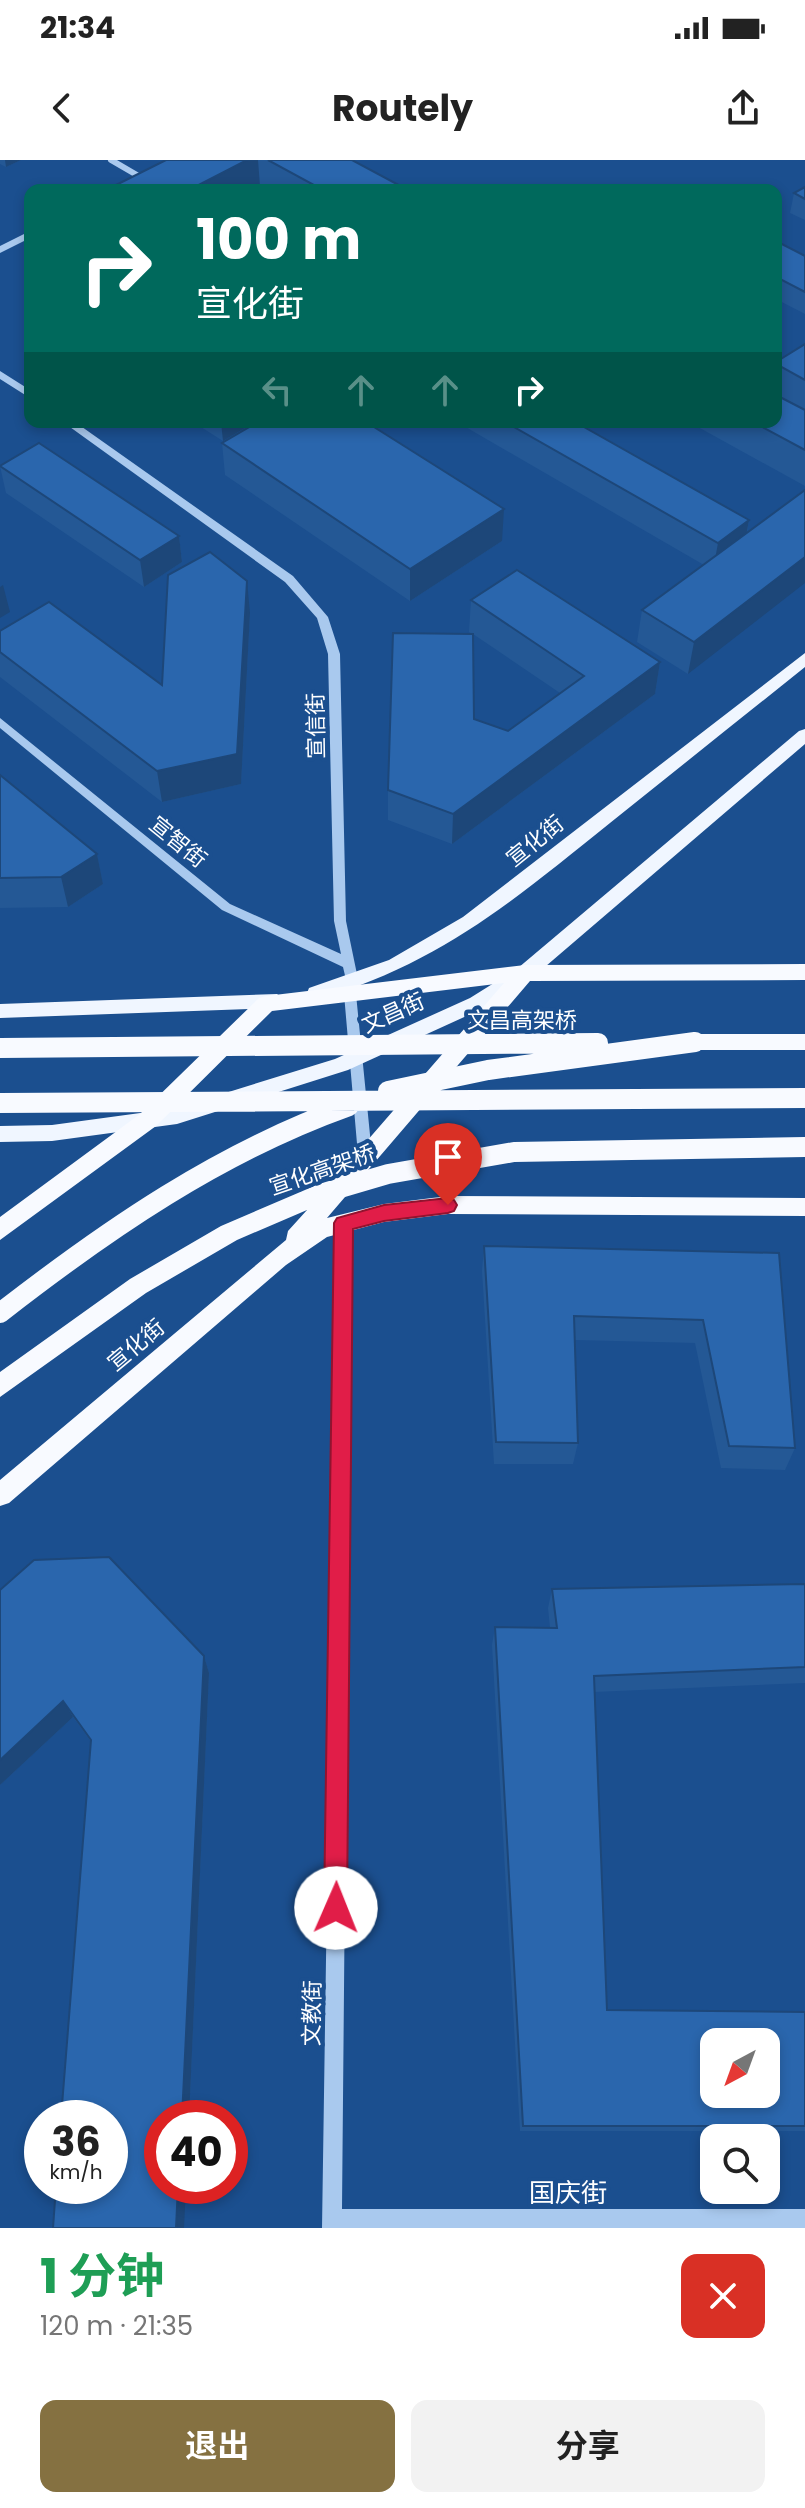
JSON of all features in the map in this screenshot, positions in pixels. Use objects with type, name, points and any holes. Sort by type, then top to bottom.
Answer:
[{"type":"highway","points":[[0,1230],[148,1120],[266,1004],[351,989],[525,973],[805,972]]},
{"type":"highway","points":[[278,1258],[525,973]]},
{"type":"highway","name":"宣化高架桥","points":[[0,1313],[45,1277],[172,1189],[276,1133],[390,1091],[488,1070],[695,1042]]},
{"type":"highway","name":"文昌高架桥","points":[[0,1048],[805,1042]]},
{"type":"highway","points":[[0,1103],[805,1098]]},
{"type":"highway","name":"宣化高架桥","points":[[0,1386],[138,1286],[229,1233],[320,1194],[388,1174],[514,1152],[805,1147]]},
{"type":"highway","name":"宣化街","points":[[0,1495],[278,1258],[321,1229],[384,1213],[448,1205],[805,1207]]},
{"type":"main road","name":"宣化街","points":[[351,989],[433,945],[511,893],[805,659]]},
{"type":"main road","points":[[525,973],[805,735]]},
{"type":"main road","name":"文昌街","points":[[0,1134],[52,1133],[177,1116],[357,1058],[477,1003],[525,973]]},
{"type":"main road","points":[[0,1011],[266,1004]]},
{"type":"street","points":[[111,160],[142,178]]},
{"type":"street","points":[[130,184],[154,172]]},
{"type":"street","points":[[0,250],[24,237]]},
{"type":"street","points":[[0,374],[24,391]]},
{"type":"street","name":"宣信街","points":[[76,428],[289,579],[322,617],[334,654],[340,921],[349,964],[365,1155]]},
{"type":"street","name":"宣智街","points":[[0,722],[226,907],[349,964]]},
{"type":"street","name":"文教街","points":[[332,2224],[344,1223]]},
{"type":"street","name":"国庆街","points":[[332,2224],[805,2219]]},
{"type":"building","points":[[166,160],[247,160],[201,184],[118,184]]},
{"type":"building","points":[[268,160],[352,160],[397,184],[312,184]]},
{"type":"building","points":[[805,187],[805,199],[794,193]]},
{"type":"building","points":[[782,244],[805,256],[805,292],[782,280]]},
{"type":"building","points":[[805,344],[805,380],[782,367],[782,358]]},
{"type":"building","points":[[782,398],[805,410],[805,450],[764,428],[782,428]]},
{"type":"building","points":[[248,428],[376,428],[504,509],[410,569],[222,443]]},
{"type":"building","points":[[516,428],[586,428],[749,520],[718,543]]},
{"type":"building","points":[[39,443],[179,536],[140,560],[0,466]]},
{"type":"building","points":[[805,490],[805,557],[694,642],[642,610]]},
{"type":"building","points":[[210,552],[247,581],[237,754],[157,771],[0,652],[0,631],[49,602],[162,685],[168,575]]},
{"type":"building","points":[[517,570],[660,662],[453,814],[388,790],[393,633],[473,634],[474,719],[508,731],[584,676],[471,600]]},
{"type":"building","points":[[0,775],[97,854],[61,877],[0,878]]},
{"type":"building","points":[[484,1246],[779,1253],[795,1448],[729,1446],[703,1320],[574,1316],[578,1443],[496,1442]]},
{"type":"building","points":[[109,1557],[204,1656],[183,2100],[144,2100],[144,2204],[177,2204],[176,2228],[53,2228],[55,2204],[128,2204],[128,2100],[62,2100],[91,1740],[63,1701],[0,1760],[0,1590],[34,1560]]},
{"type":"building","points":[[805,1584],[805,1667],[594,1676],[607,2010],[805,2012],[805,2126],[523,2126],[495,1627],[557,1628],[552,1589]]},
{"type":"route","points":[[336,1908],[344,1223],[384,1213],[448,1205]]}]
